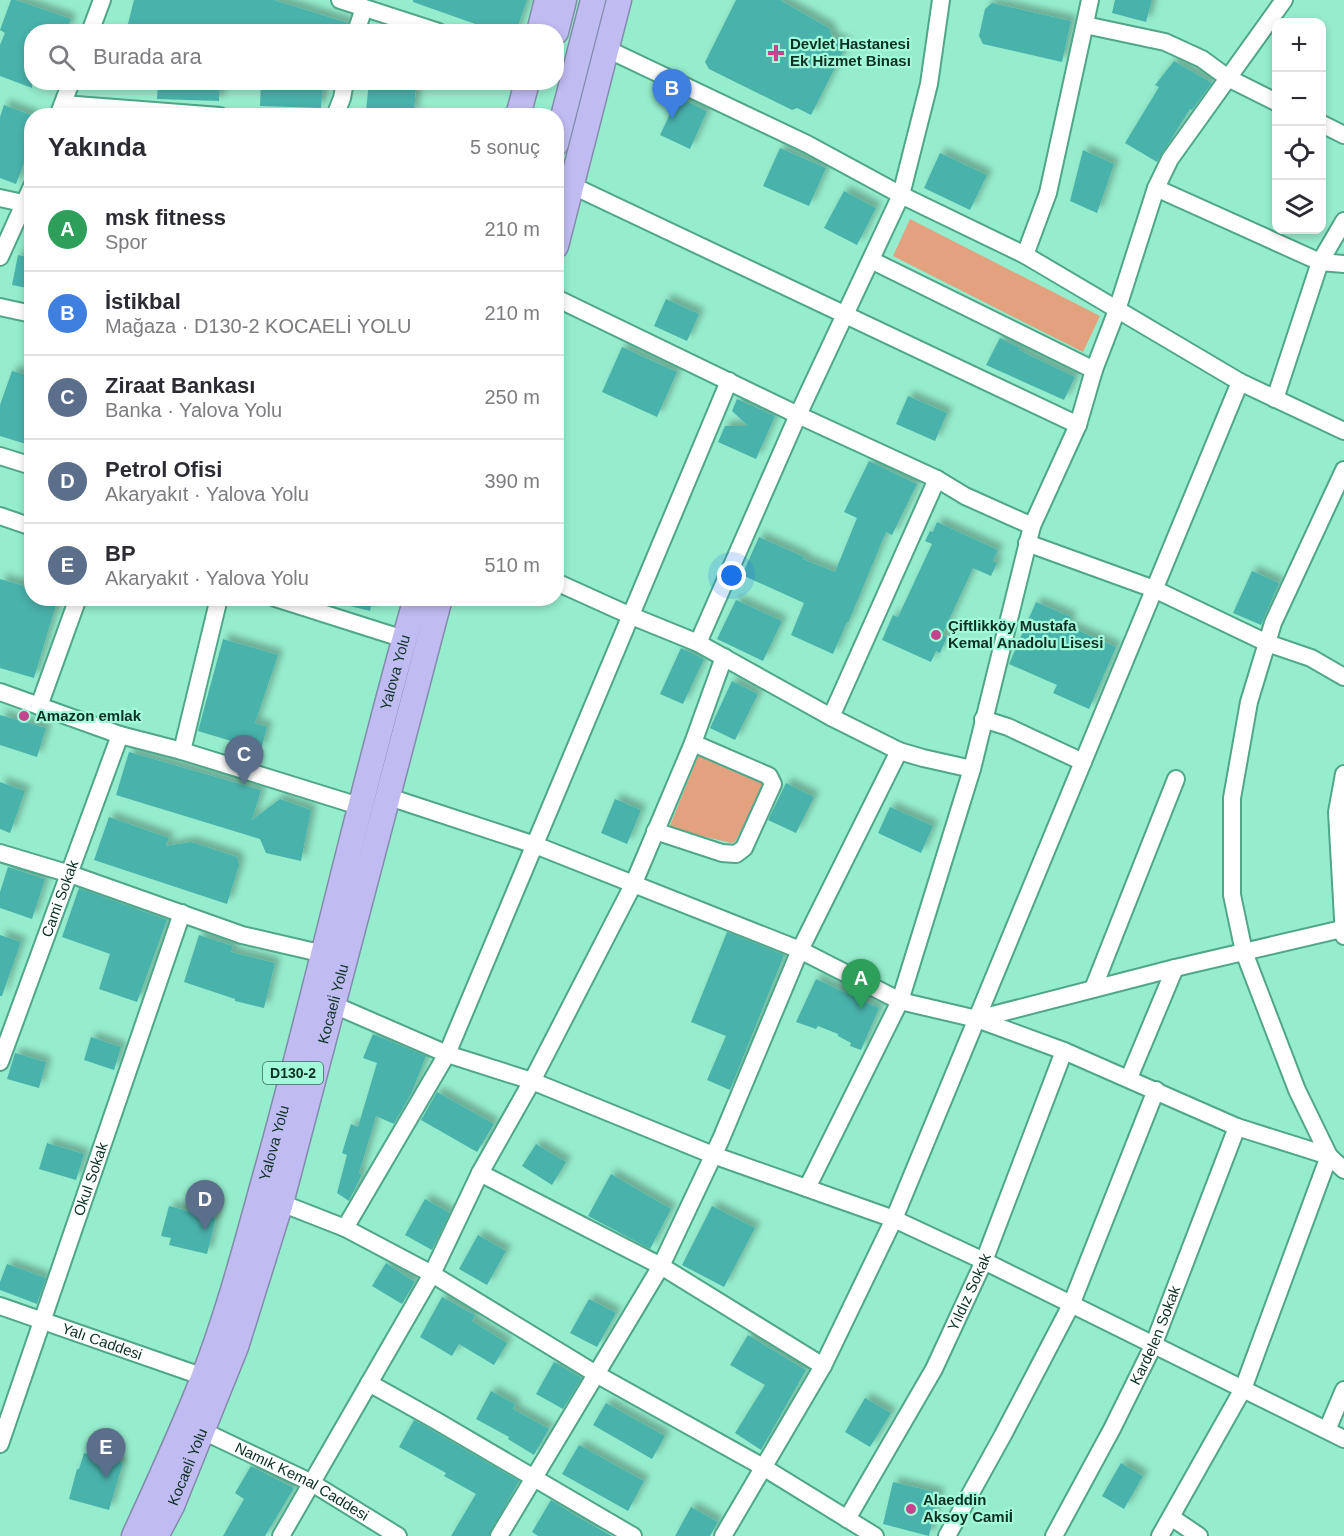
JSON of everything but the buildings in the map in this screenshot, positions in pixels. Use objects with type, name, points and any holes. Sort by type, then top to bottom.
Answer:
[{"type":"highway","points":[[541,24],[547,0]]},
{"type":"highway","points":[[558,24],[564,0]]},
{"type":"highway","points":[[564,114],[593,0]]},
{"type":"highway","points":[[564,216],[619,0]]},
{"type":"highway","points":[[525,108],[536,94]]},
{"type":"highway","name":"Yalova Yolu","points":[[134,1536],[204,1377],[243,1260],[324,954],[359,806],[414,606]]},
{"type":"highway","name":"Kocaeli̇ Yolu","points":[[156,1536],[172,1506],[236,1347],[281,1203],[438,606]]},
{"type":"highway","points":[[420,674],[448,606]]},
{"type":"street","points":[[93,24],[102,0]]},
{"type":"street","points":[[340,0],[414,24]]},
{"type":"street","points":[[698,643],[798,415],[901,195],[929,84],[941,0]]},
{"type":"street","points":[[1025,255],[1048,193],[1090,0]]},
{"type":"street","points":[[807,1188],[900,1001],[972,768],[1032,526],[1078,425],[1094,370],[1117,310],[1156,188],[1170,159],[1284,0]]},
{"type":"street","points":[[359,24],[364,8]]},
{"type":"street","points":[[1085,25],[1165,42],[1203,59],[1228,78],[1272,100]]},
{"type":"street","points":[[607,49],[807,144],[901,195],[1025,255],[1240,382],[1344,431]]},
{"type":"street","points":[[62,108],[68,90]]},
{"type":"street","points":[[338,108],[344,90]]},
{"type":"street","points":[[1326,126],[1344,135]]},
{"type":"street","points":[[572,185],[1078,425]]},
{"type":"street","points":[[1156,188],[1320,262],[1344,264]]},
{"type":"street","points":[[0,198],[24,204]]},
{"type":"street","points":[[0,257],[24,212]]},
{"type":"street","points":[[1275,399],[1320,262],[1344,220]]},
{"type":"street","points":[[871,260],[1094,370]]},
{"type":"street","points":[[564,302],[798,415],[937,479],[965,496],[1032,526]]},
{"type":"street","points":[[0,307],[24,312]]},
{"type":"street","points":[[345,1228],[447,1054],[729,381]]},
{"type":"street","points":[[723,1536],[823,1366],[894,1219],[1240,382]]},
{"type":"street","points":[[0,456],[24,464]]},
{"type":"street","points":[[1344,470],[1267,643],[1249,702],[1232,798],[1232,895],[1244,952],[1297,1090],[1329,1156],[1344,1170]]},
{"type":"street","points":[[831,717],[937,479]]},
{"type":"street","points":[[0,516],[24,524]]},
{"type":"street","points":[[1027,543],[1154,589],[1267,643],[1311,658],[1344,677]]},
{"type":"street","points":[[564,586],[698,643],[831,717],[899,751],[972,768]]},
{"type":"street","points":[[39,706],[75,606]]},
{"type":"street","points":[[182,752],[217,606]]},
{"type":"street","points":[[300,606],[404,639]]},
{"type":"street","points":[[281,1536],[432,1274],[480,1173],[532,1081],[633,885],[693,743],[724,657]]},
{"type":"street","points":[[0,692],[120,735],[359,806]]},
{"type":"street","points":[[983,719],[1008,727],[1083,762]]},
{"type":"street","name":"Cami Sokak","points":[[0,1062],[120,735]]},
{"type":"street","points":[[655,831],[722,853],[736,854],[744,848],[773,784],[769,776],[693,743]]},
{"type":"street","points":[[499,1536],[661,1266],[713,1155],[800,950],[899,751]]},
{"type":"street","points":[[977,1019],[1175,968],[1343,933],[1337,812],[1344,774]]},
{"type":"street","points":[[1093,989],[1176,779]]},
{"type":"street","points":[[389,797],[535,845],[800,950],[900,1001],[977,1019],[1064,1051],[1237,1127],[1329,1156]]},
{"type":"street","points":[[0,853],[70,874],[242,935],[324,954]]},
{"type":"street","name":"Okul Sokak","points":[[0,1443],[182,913]]},
{"type":"street","points":[[1129,1078],[1175,968]]},
{"type":"street","points":[[334,1005],[447,1054],[532,1081],[713,1155],[894,1219],[1344,1438]]},
{"type":"street","name":"Yıldız Sokak","points":[[848,1519],[934,1369],[984,1261],[1064,1051]]},
{"type":"street","points":[[947,1536],[1071,1305],[1156,1090]]},
{"type":"street","name":"Kardelen Sokak","points":[[1054,1536],[1112,1430],[1153,1346],[1237,1127]]},
{"type":"street","points":[[1160,1536],[1243,1389],[1329,1156]]},
{"type":"street","points":[[480,1173],[661,1266],[823,1366]]},
{"type":"street","points":[[281,1203],[345,1228],[432,1274],[596,1374],[763,1467],[874,1536]]},
{"type":"street","name":"Yalı Caddesi","points":[[0,1306],[204,1377]]},
{"type":"street","points":[[369,1383],[633,1536]]},
{"type":"street","points":[[1327,1430],[1344,1390]]},
{"type":"street","name":"Namık Kemal Caddesi","points":[[203,1431],[312,1483],[398,1536]]},
{"type":"street","points":[[1171,1517],[1199,1536]]},
{"type":"shaded area","points":[[910,219],[1100,316],[1083,352],[893,256]]},
{"type":"shaded area","points":[[699,754],[766,782],[735,842],[731,843],[669,828]]},
{"type":"place","name":"Devlet Hastanesi Ek Hizmet Binası","points":[[776,53]]},
{"type":"place","name":"İstikbal","points":[[672,119]]},
{"type":"place","name":"Çiftlikköy Mustafa Kemal Anadolu Lisesi","points":[[936,635]]},
{"type":"place","name":"Amazon emlak","points":[[24,716]]},
{"type":"place","name":"Ziraat Bankası","points":[[244,785]]},
{"type":"place","name":"msk fitness","points":[[861,1009]]},
{"type":"place","name":"Petrol Ofisi","points":[[205,1230]]},
{"type":"place","name":"BP","points":[[106,1478]]},
{"type":"place","name":"Alaeddin Aksoy Camiİ","points":[[911,1509]]}]
